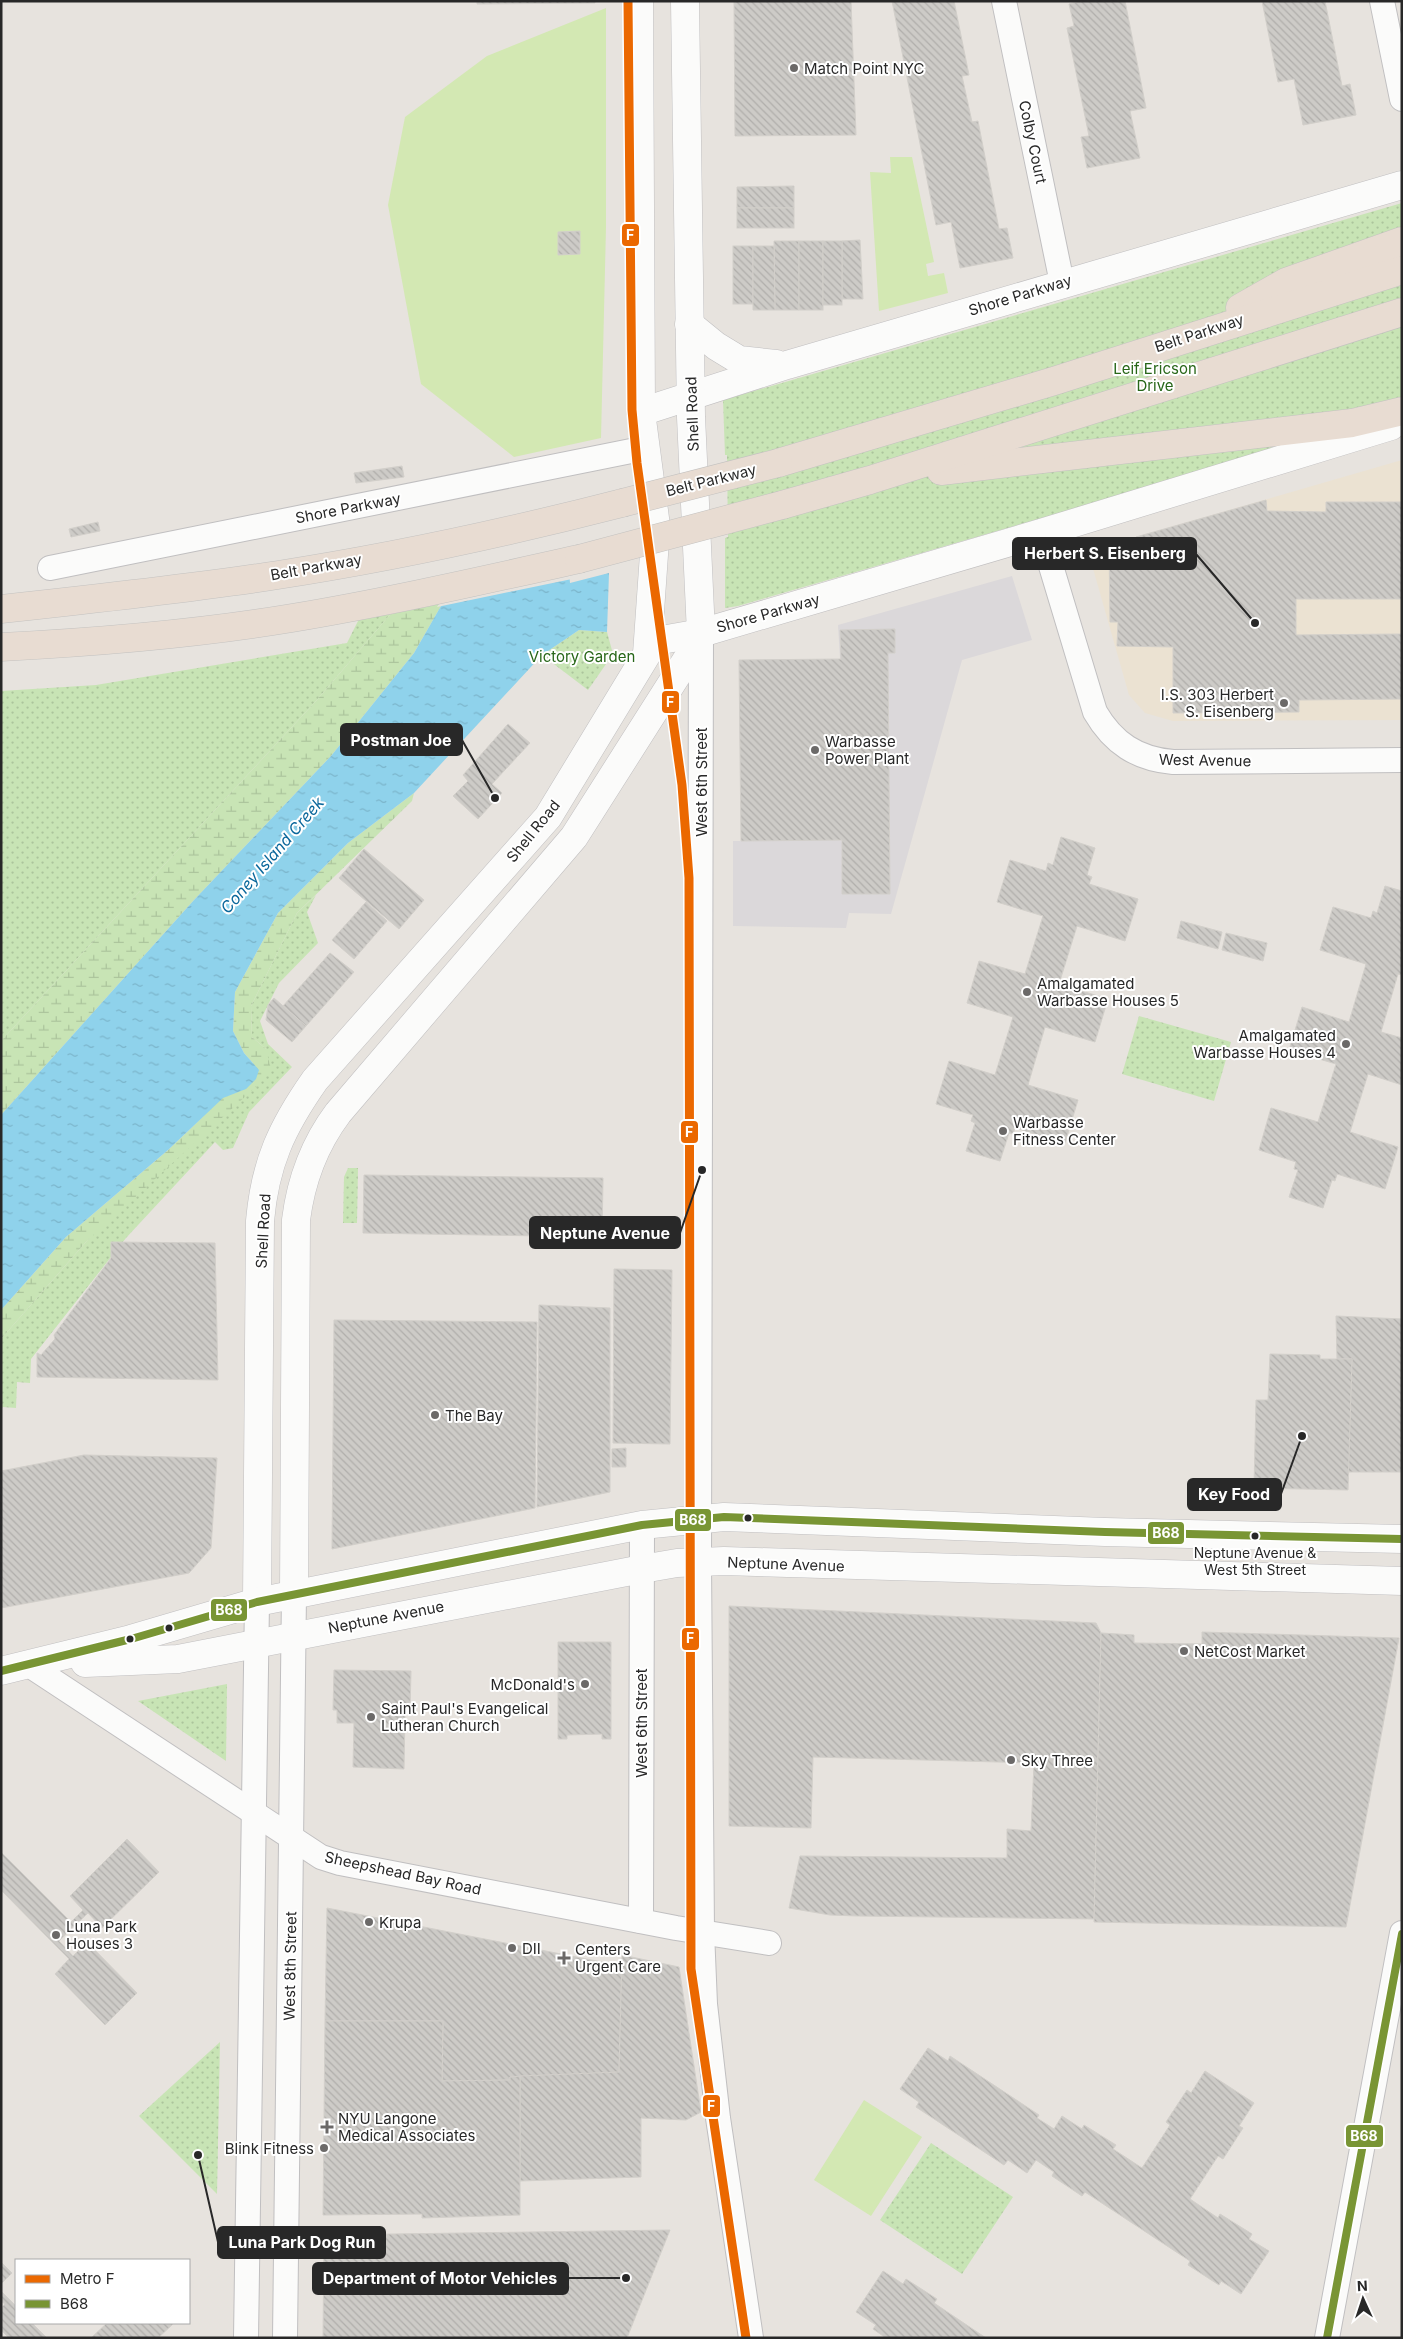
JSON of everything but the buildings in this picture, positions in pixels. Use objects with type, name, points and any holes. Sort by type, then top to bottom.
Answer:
[{"type":"highway","points":[[1192,335],[1286,282],[1402,241]]},
{"type":"highway","name":"Belt Parkway","points":[[1,609],[140,594],[299,571],[427,547],[572,516],[778,463],[1054,380],[1402,270]]},
{"type":"highway","points":[[1,647],[151,636],[291,618],[439,590],[579,559],[870,480],[1402,312]]},
{"type":"highway","points":[[870,480],[1352,423],[1402,411]]},
{"type":"main road","name":"Shell Road","points":[[257,1602],[260,1221],[262,1197],[278,1143],[292,1113],[315,1080],[548,818],[647,654],[650,642],[656,526],[641,412],[638,1]]},
{"type":"main road","name":"Shell Road","points":[[685,1],[691,396],[701,633]]},
{"type":"main road","name":"Shore Parkway","points":[[641,412],[787,365],[1402,185]]},
{"type":"main road","points":[[690,324],[716,346],[739,360],[787,365]]},
{"type":"main road","name":"Shore Parkway","points":[[650,642],[701,633],[1041,533],[1402,422]]},
{"type":"main road","points":[[294,1594],[296,1220],[299,1197],[311,1159],[324,1133],[338,1113],[574,837],[701,633]]},
{"type":"main road","name":"Neptune Avenue","points":[[1,1671],[131,1640],[257,1602],[642,1525],[700,1518],[1105,1532],[1402,1539]]},
{"type":"main road","name":"Neptune Avenue","points":[[29,1665],[178,1659],[642,1568],[724,1561],[1402,1581]]},
{"type":"street","name":"Colby Court","points":[[1004,1],[1062,283]]},
{"type":"street","points":[[1382,1],[1402,99]]},
{"type":"street","name":"Shore Parkway","points":[[50,568],[646,448]]},
{"type":"street","name":"West Avenue","points":[[1041,533],[1095,712],[1103,726],[1117,742],[1134,753],[1157,761],[1173,762],[1402,760]]},
{"type":"street","name":"West 6th Street","points":[[701,633],[699,1563],[702,1932],[705,2004],[718,2118],[751,2338]]},
{"type":"street","name":"West 6th Street","points":[[641,1921],[642,1525]]},
{"type":"street","name":"West 8th Street","points":[[285,2338],[294,1594]]},
{"type":"street","points":[[246,2338],[257,1602]]},
{"type":"street","name":"Sheepshead Bay Road","points":[[29,1665],[322,1857],[340,1863],[641,1921],[769,1943]]},
{"type":"street","points":[[1327,2338],[1402,1933]]},
{"type":"shaded area","points":[[1402,460],[1402,720],[1173,721],[1145,713],[1129,695],[1088,551]]},
{"type":"shaded area","points":[[1012,576],[1032,640],[962,660],[891,914],[849,913],[846,928],[733,926],[733,841],[741,841],[739,660],[840,659],[838,625]]},
{"type":"green space","points":[[606,8],[606,227],[601,438],[514,457],[421,384],[388,205],[405,117],[487,56]]},
{"type":"green space","points":[[890,157],[912,157],[934,262],[926,264],[928,276],[944,273],[948,293],[879,311],[870,172],[891,173]]},
{"type":"green space","name":"Leif Ericson Drive","points":[[1402,203],[1402,403],[1261,447],[1291,446],[738,606],[725,608],[725,538],[728,537],[727,455],[725,455],[723,400]]},
{"type":"green space","points":[[445,599],[414,653],[331,756],[194,900],[1,1115],[1,1041],[316,701],[394,610]]},
{"type":"green space","points":[[394,610],[316,701],[1,1041],[1,691],[96,685],[347,643],[361,615]]},
{"type":"green space","name":"Victory Garden","points":[[579,630],[607,632],[613,654],[588,690],[542,655]]},
{"type":"green space","points":[[414,793],[412,801],[297,913],[251,1006],[252,1037],[266,1049],[271,1069],[259,1084],[86,1242],[1,1339],[1,1310],[66,1237],[168,1150],[223,1098],[246,1089],[259,1070],[244,1053],[233,1031],[235,992],[278,913],[348,843]]},
{"type":"green space","points":[[316,895],[307,912],[318,943],[279,983],[260,1021],[268,1044],[292,1067],[249,1112],[233,1148],[223,1150],[215,1142],[126,1238],[31,1359],[30,1383],[17,1382],[16,1408],[3,1407],[1,1409],[1,1339],[86,1242],[266,1049],[252,1037],[251,1006],[297,913]]},
{"type":"green space","points":[[1139,1016],[1231,1042],[1214,1101],[1122,1074]]},
{"type":"green space","points":[[348,1168],[358,1168],[357,1223],[343,1223],[344,1177]]},
{"type":"green space","points":[[227,1684],[226,1761],[138,1701]]},
{"type":"green space","points":[[220,2042],[217,2194],[139,2116]]},
{"type":"green space","points":[[864,2100],[922,2137],[871,2216],[814,2180]]},
{"type":"green space","points":[[931,2143],[1013,2197],[962,2274],[880,2220]]},
{"type":"water","name":"Coney Island Creek","points":[[569,571],[570,583],[609,573],[607,632],[579,630],[542,655],[414,793],[348,843],[278,913],[235,992],[233,1031],[244,1053],[259,1070],[256,1079],[246,1089],[223,1098],[168,1150],[66,1237],[1,1310],[1,1115],[194,900],[331,756],[414,653],[445,599]]},
{"type":"pier","points":[[572,570],[572,579],[437,607],[443,598]]},
{"type":"metro line","name":"F","points":[[628,1],[632,410],[637,463],[682,785],[689,878],[691,1969],[746,2338]]},
{"type":"transit line","name":"B68","points":[[1,1671],[131,1639],[257,1602],[642,1525],[724,1517],[1105,1532],[1402,1539]]},
{"type":"transit line","name":"B68","points":[[1327,2338],[1402,1934]]},
{"type":"place","name":"Match Point NYC","points":[[794,68]]},
{"type":"place","name":"Herbert S. Eisenberg","points":[[1255,623]]},
{"type":"place","name":"I.S. 303 Herbert S. Eisenberg","points":[[1284,703]]},
{"type":"place","name":"Warbasse Power Plant","points":[[815,750]]},
{"type":"place","name":"Postman Joe","points":[[495,798]]},
{"type":"place","name":"Amalgamated Warbasse Houses 5","points":[[1027,992]]},
{"type":"place","name":"Amalgamated Warbasse Houses 4","points":[[1346,1044]]},
{"type":"place","name":"Warbasse Fitness Center","points":[[1003,1131]]},
{"type":"place","name":"Neptune Avenue","points":[[702,1170]]},
{"type":"place","name":"The Bay","points":[[435,1415]]},
{"type":"place","name":"Key Food","points":[[1302,1436]]},
{"type":"place","name":"Neptune Avenue & West 5th Street","points":[[1255,1536]]},
{"type":"place","name":"NetCost Market","points":[[1184,1651]]},
{"type":"place","name":"McDonald's","points":[[585,1684]]},
{"type":"place","name":"Saint Paul's Evangelical Lutheran Church","points":[[371,1717]]},
{"type":"place","name":"Sky Three","points":[[1011,1760]]},
{"type":"place","name":"Krupa","points":[[369,1922]]},
{"type":"place","name":"Luna Park Houses 3","points":[[56,1935]]},
{"type":"place","name":"DII","points":[[512,1948]]},
{"type":"place","name":"Centers Urgent Care","points":[[564,1958]]},
{"type":"place","name":"NYU Langone Medical Associates","points":[[327,2127]]},
{"type":"place","name":"Blink Fitness","points":[[324,2148]]},
{"type":"place","name":"Luna Park Dog Run","points":[[198,2155]]},
{"type":"place","name":"Department of Motor Vehicles","points":[[626,2278]]}]
